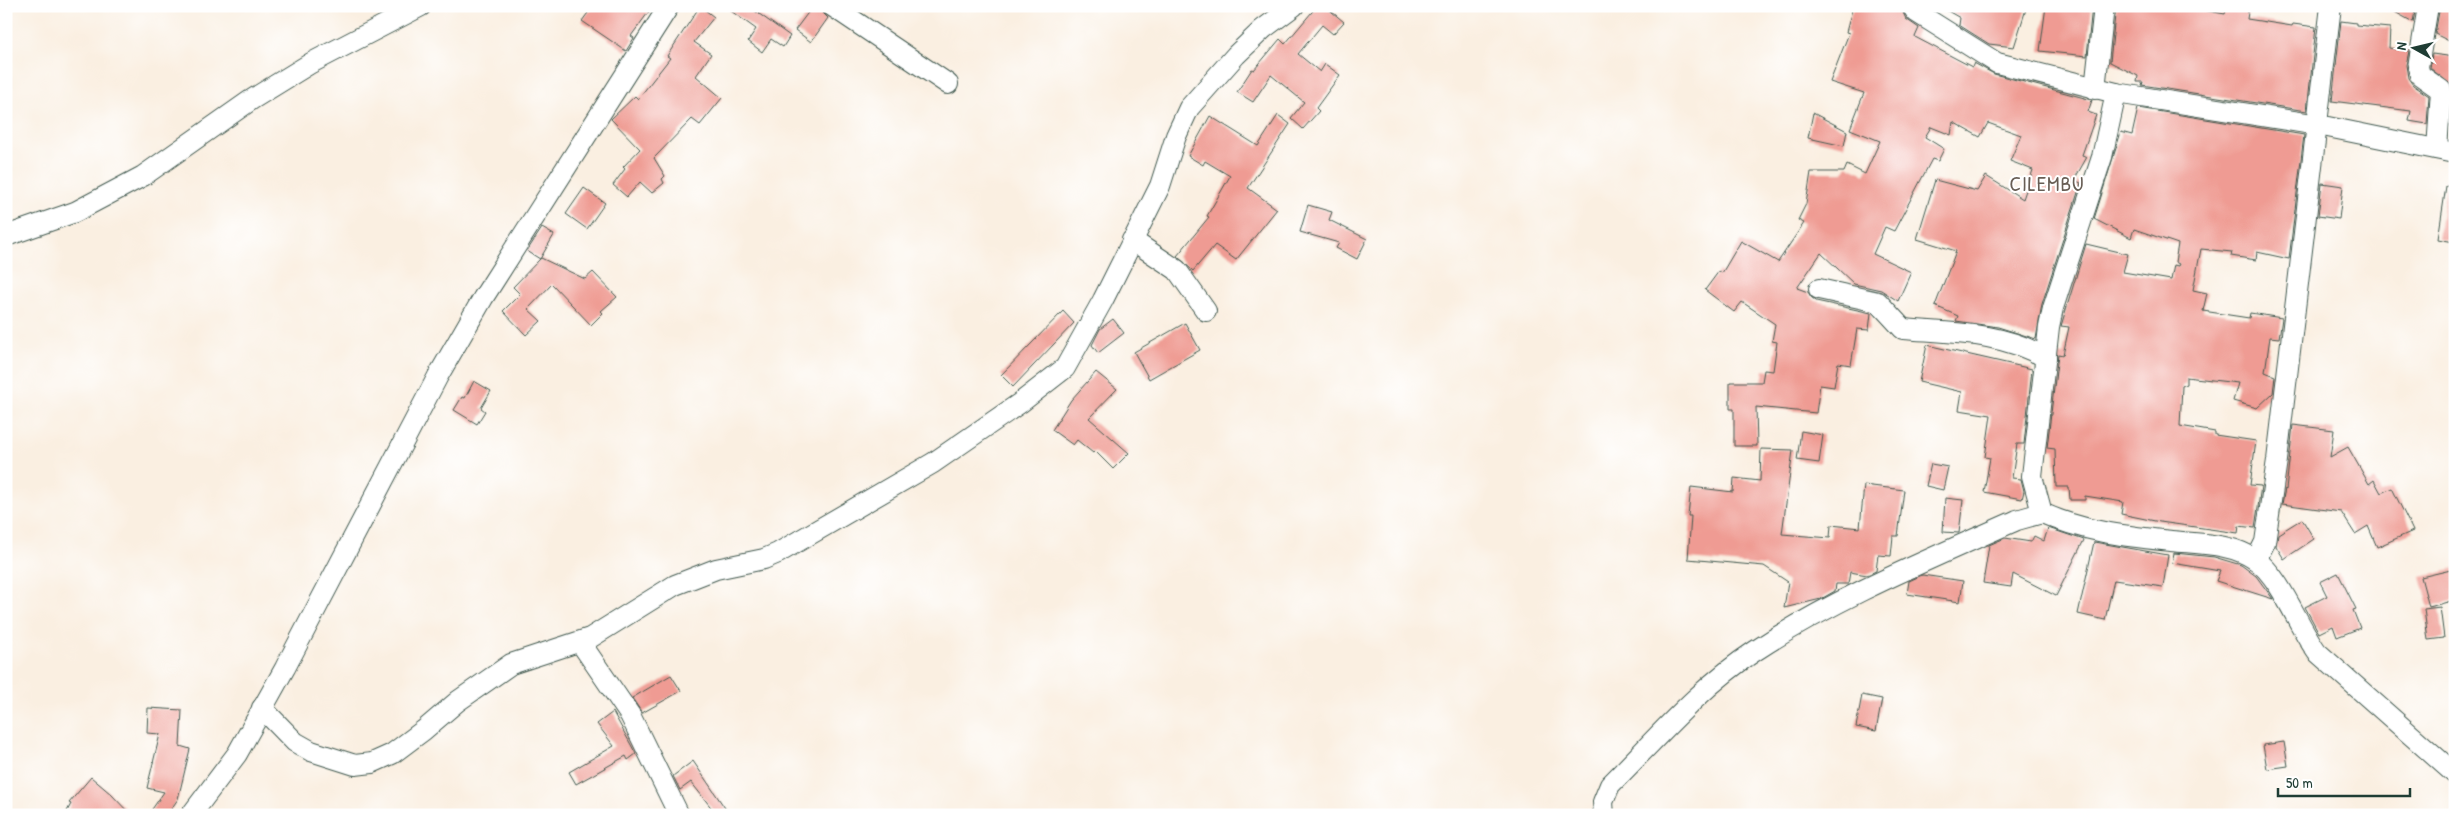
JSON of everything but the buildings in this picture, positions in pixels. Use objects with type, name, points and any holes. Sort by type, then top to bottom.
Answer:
[{"type":"street","points":[[6,236],[75,212],[143,176],[250,100],[311,63],[422,6]]},
{"type":"street","points":[[191,815],[237,754],[463,332],[669,6]]},
{"type":"street","points":[[832,6],[948,84]]},
{"type":"street","points":[[262,708],[295,742],[311,750],[354,765],[372,763],[392,754],[458,701],[511,664],[580,642],[600,633],[675,585],[716,569],[764,559],[778,553],[933,463],[1050,381],[1064,368],[1075,353],[1103,300],[1160,186],[1176,136],[1189,108],[1236,55],[1263,29],[1294,6]]},
{"type":"street","points":[[1912,6],[1916,12],[1997,63],[2095,89],[2318,125],[2446,151],[2441,90],[2420,75],[2418,67],[2428,6]]},
{"type":"street","points":[[2095,89],[2104,6]]},
{"type":"street","points":[[2256,560],[2265,542],[2277,460],[2331,6]]},
{"type":"street","points":[[2042,512],[2032,476],[2053,308],[2102,157],[2116,93]]},
{"type":"street","points":[[1132,240],[1177,270],[1206,312]]},
{"type":"street","points":[[1820,289],[1878,302],[1903,329],[1976,335],[2009,341],[2029,348],[2046,358]]},
{"type":"street","points":[[1604,815],[1602,802],[1610,785],[1690,704],[1754,652],[1842,599],[2017,520],[2042,512],[2068,525],[2094,531],[2221,545],[2256,560],[2286,598],[2305,636],[2317,652],[2455,774]]},
{"type":"street","points":[[580,642],[630,715],[679,815]]},
{"type":"district","name":"CILEMBU","points":[[2047,183]]}]
